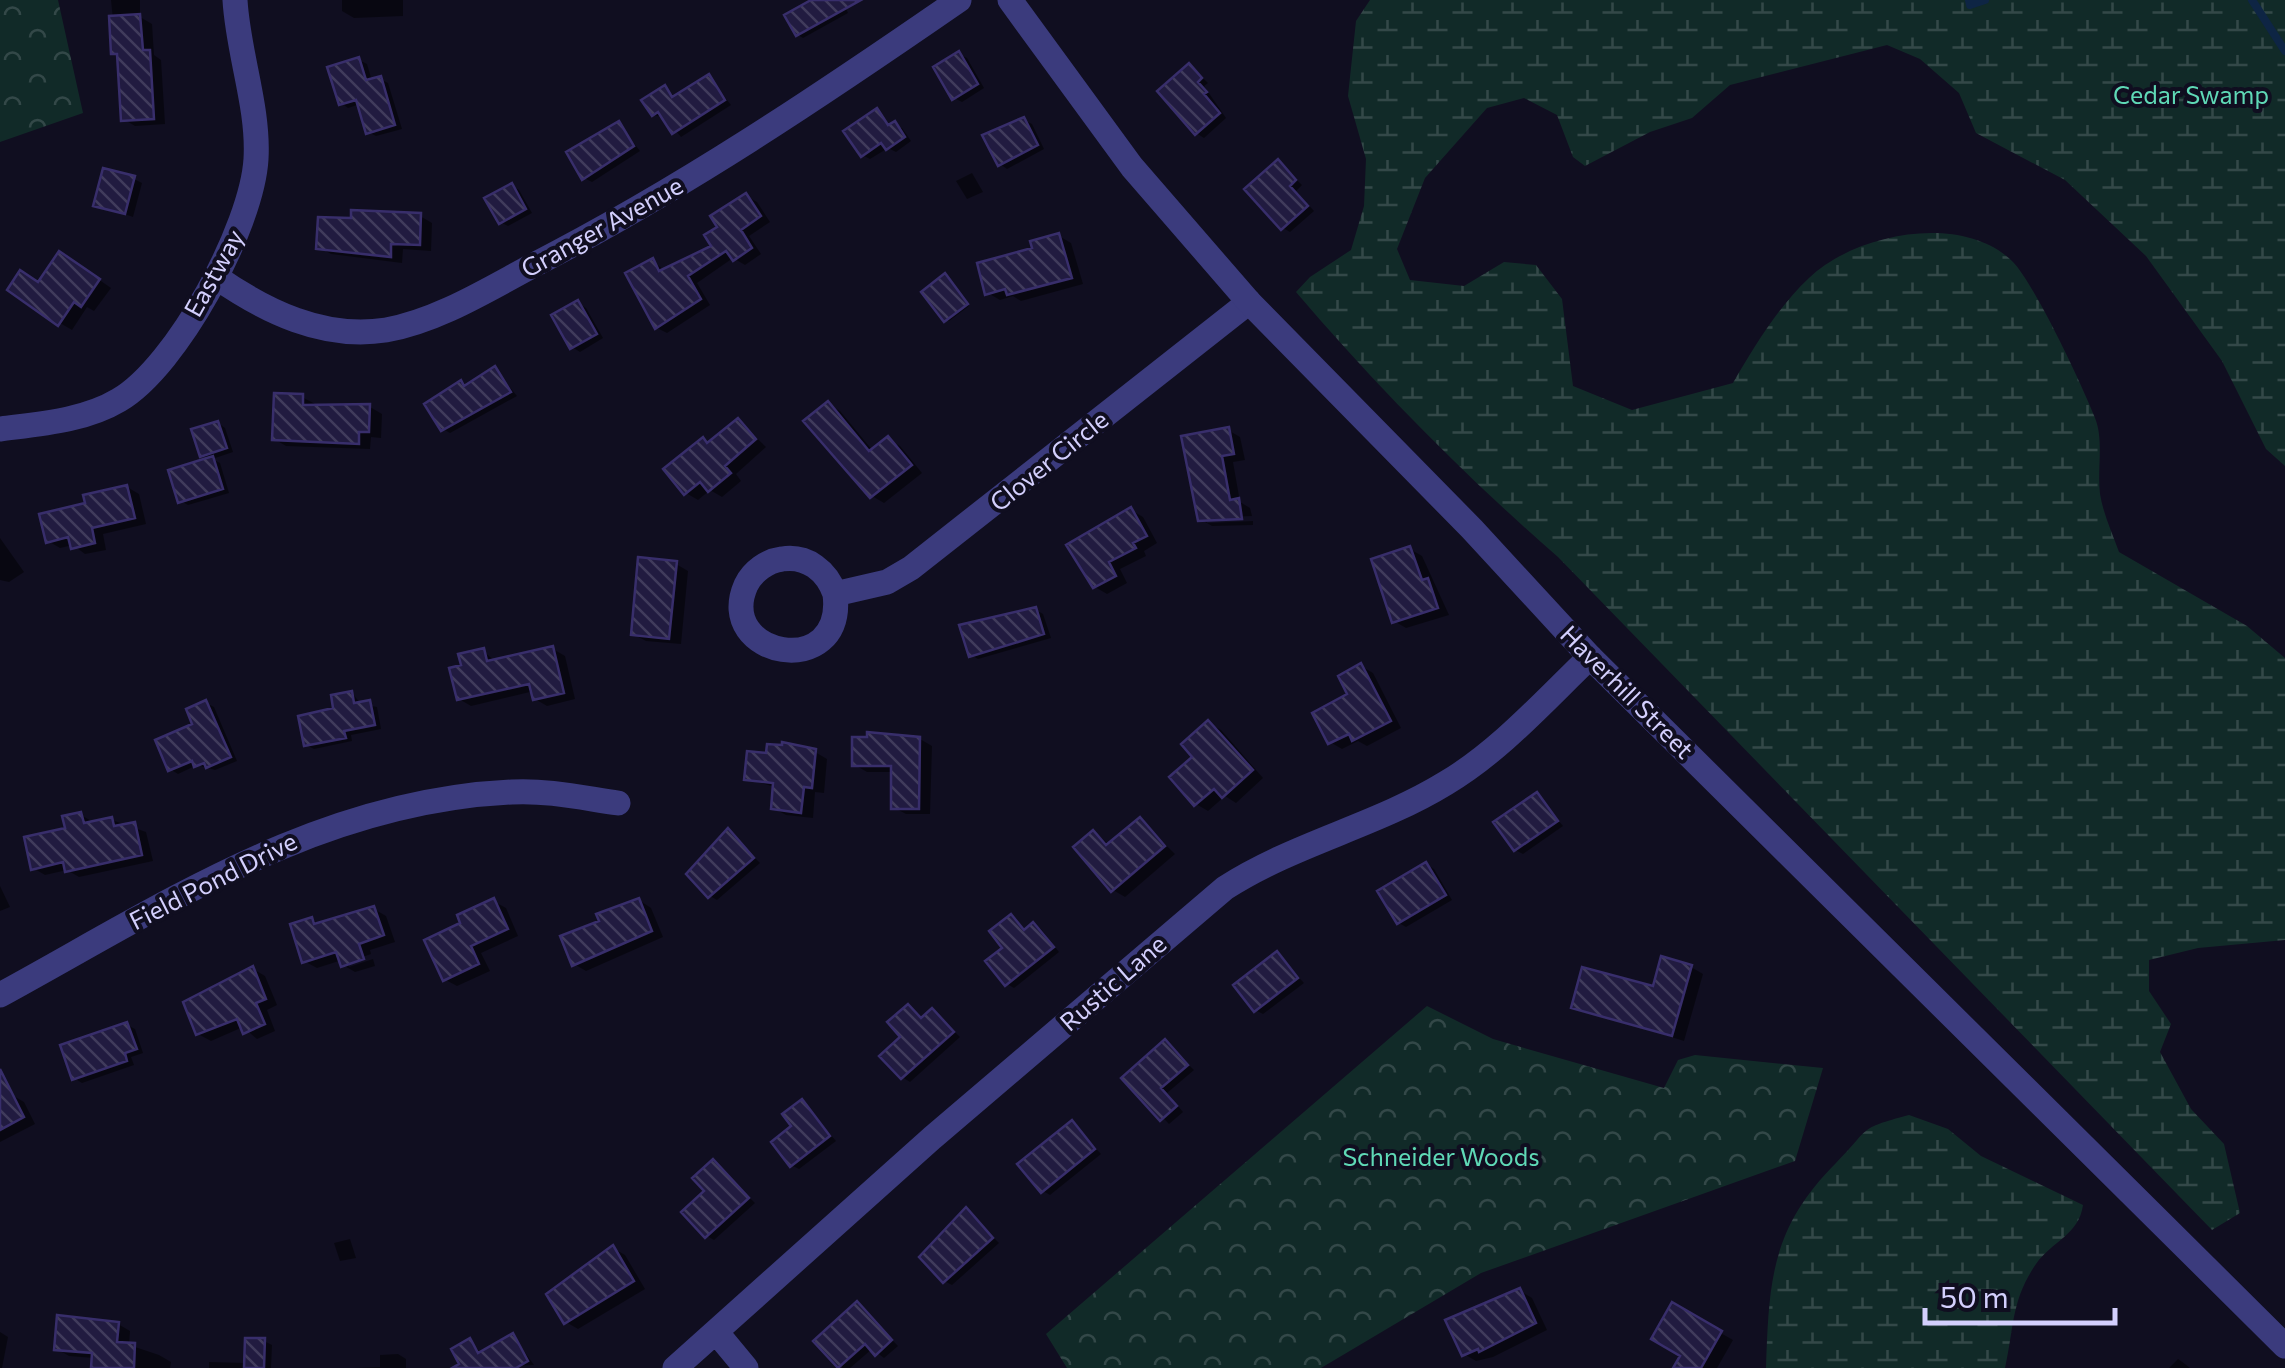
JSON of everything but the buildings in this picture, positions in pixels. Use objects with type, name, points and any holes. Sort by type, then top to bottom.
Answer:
[{"type":"street","name":"Eastway","points":[[0,429],[52,422],[120,400],[138,386],[179,334],[216,277],[249,206],[256,156],[235,0]]},
{"type":"street","name":"Granger Avenue","points":[[216,277],[269,310],[316,326],[364,332],[411,322],[512,277],[651,203],[768,130],[958,0]]},
{"type":"street","name":"Haverhill Street","points":[[1010,0],[1112,142],[1249,302],[1472,529],[1590,658],[2285,1346]]},
{"type":"street","name":"Clover Circle","points":[[835,594],[887,582],[942,547],[1249,302]]},
{"type":"street","name":"Rustic Lane","points":[[675,1368],[932,1138],[1225,888],[1273,857],[1446,784],[1478,762],[1590,658]]},
{"type":"street","name":"Field Pond Drive","points":[[0,995],[255,855],[335,824],[401,808],[514,792],[618,802]]},
{"type":"street","points":[[716,1333],[746,1368]]},
{"type":"green space","points":[[0,0],[58,0],[83,113],[0,142]]},
{"type":"green space","name":"Cedar Swamp","points":[[1370,0],[2285,0],[2285,466],[2266,449],[2222,361],[2146,256],[2065,180],[1976,133],[1959,93],[1920,59],[1887,45],[1730,85],[1692,118],[1650,132],[1585,166],[1573,157],[1557,115],[1524,98],[1487,108],[1425,178],[1397,249],[1410,280],[1464,286],[1504,262],[1536,265],[1562,299],[1573,386],[1632,410],[1733,383],[1767,328],[1798,289],[1829,262],[1854,249],[1910,234],[1939,233],[1992,246],[2013,262],[2045,313],[2095,418],[2100,494],[2119,552],[2247,626],[2285,658],[2285,940],[2198,948],[2149,960],[2149,991],[2171,1024],[2160,1052],[2191,1109],[2224,1144],[2240,1213],[2212,1230],[1558,557],[1422,429],[1296,292],[1310,277],[1351,250],[1364,206],[1366,159],[1348,96],[1356,21]]},
{"type":"green space","name":"Schneider Woods","points":[[1427,1006],[1493,1039],[1664,1088],[1678,1060],[1695,1055],[1823,1068],[1795,1161],[1481,1273],[1321,1368],[1067,1368],[1046,1334]]},
{"type":"green space","points":[[1909,1115],[1948,1129],[1981,1156],[2083,1205],[2076,1224],[2042,1256],[2028,1277],[2018,1302],[2005,1368],[1766,1368],[1772,1282],[1786,1233],[1798,1210],[1866,1131]]},
{"type":"waterway","points":[[1969,0],[1970,5],[1985,0]]},
{"type":"waterway","points":[[2252,0],[2285,51]]}]
